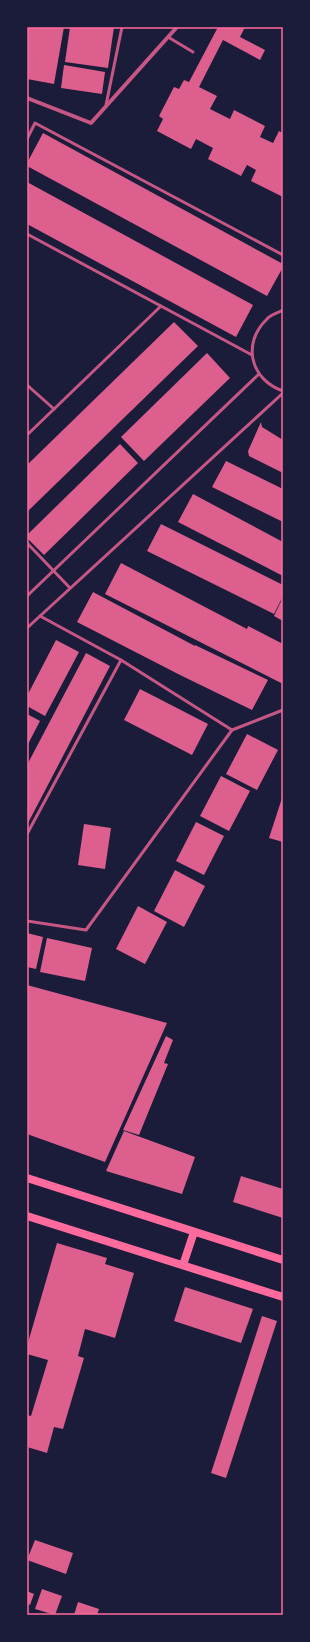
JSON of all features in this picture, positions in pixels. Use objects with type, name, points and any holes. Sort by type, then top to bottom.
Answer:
[{"type":"main road","points":[[27,1178],[283,1260]]},
{"type":"main road","points":[[27,1216],[283,1297]]},
{"type":"main road","points":[[184,1265],[194,1232]]},
{"type":"street","points":[[27,98],[91,123],[177,27]]},
{"type":"lane","points":[[105,107],[122,27]]},
{"type":"lane","points":[[168,37],[193,52]]},
{"type":"lane","points":[[27,138],[35,123],[283,255]]},
{"type":"lane","points":[[27,234],[252,355]]},
{"type":"lane","points":[[27,435],[161,306]]},
{"type":"lane","points":[[27,628],[283,392],[274,388],[259,374],[252,355],[255,335],[267,318],[283,310]]},
{"type":"lane","points":[[27,596],[259,374]]},
{"type":"lane","points":[[27,385],[54,409]]},
{"type":"lane","points":[[27,543],[70,588]]},
{"type":"lane","points":[[40,616],[121,660],[232,730]]},
{"type":"lane","points":[[27,834],[121,660]]},
{"type":"lane","points":[[27,921],[86,930],[232,730],[283,710]]},
{"type":"building","points":[[27,27],[64,27],[54,84],[27,79]]},
{"type":"building","points":[[70,27],[114,27],[108,68],[65,62]]},
{"type":"building","points":[[218,27],[245,27],[240,37],[265,50],[260,60],[223,40],[199,87],[217,96],[210,109],[230,119],[234,110],[265,126],[260,137],[273,143],[279,131],[283,133],[283,197],[251,181],[256,170],[247,165],[241,176],[208,159],[213,148],[196,139],[191,149],[157,131],[163,119],[159,116],[174,87],[179,89],[184,80],[189,82]]},
{"type":"building","points":[[64,65],[105,72],[102,94],[61,88]]},
{"type":"building","points":[[43,133],[283,264],[283,267],[267,296],[27,166],[27,163]]},
{"type":"building","points":[[27,182],[253,305],[236,337],[27,224]]},
{"type":"building","points":[[174,322],[198,346],[27,512],[27,465]]},
{"type":"building","points":[[207,353],[230,378],[144,461],[121,437]]},
{"type":"building","points":[[261,422],[262,427],[283,440],[283,473],[249,456],[248,451]]},
{"type":"building","points":[[120,444],[138,463],[44,555],[27,538],[27,535]]},
{"type":"building","points":[[226,461],[283,489],[283,522],[212,487]]},
{"type":"building","points":[[193,494],[283,542],[283,576],[178,522]]},
{"type":"building","points":[[161,524],[283,585],[283,596],[274,614],[147,551]]},
{"type":"building","points":[[121,563],[247,629],[248,626],[283,644],[283,681],[281,683],[105,594]]},
{"type":"building","points":[[93,592],[195,646],[268,680],[252,710],[77,622]]},
{"type":"building","points":[[283,597],[283,621],[274,616]]},
{"type":"building","points":[[56,640],[79,652],[45,716],[27,706],[27,696]]},
{"type":"building","points":[[86,653],[110,666],[27,825],[27,765]]},
{"type":"building","points":[[140,689],[208,724],[192,755],[124,720]]},
{"type":"building","points":[[27,714],[40,721],[27,746]]},
{"type":"building","points":[[247,734],[278,750],[257,790],[226,774]]},
{"type":"building","points":[[221,776],[250,791],[229,831],[200,816]]},
{"type":"building","points":[[283,795],[283,842],[269,838]]},
{"type":"building","points":[[196,822],[224,836],[204,875],[176,861]]},
{"type":"building","points":[[84,824],[111,828],[105,869],[78,865]]},
{"type":"building","points":[[175,870],[205,886],[184,927],[154,911]]},
{"type":"building","points":[[138,906],[167,922],[145,964],[116,949]]},
{"type":"building","points":[[27,933],[43,937],[36,969],[27,967]]},
{"type":"building","points":[[47,938],[92,948],[85,981],[40,972]]},
{"type":"building","points":[[27,985],[167,1023],[105,1162],[27,1134]]},
{"type":"building","points":[[166,1036],[173,1040],[164,1063],[168,1064],[139,1135],[123,1130]]},
{"type":"building","points":[[124,1131],[195,1157],[182,1194],[106,1171]]},
{"type":"building","points":[[241,1176],[283,1189],[283,1218],[233,1202]]},
{"type":"building","points":[[57,1243],[107,1258],[105,1264],[134,1273],[115,1338],[85,1329],[78,1356],[84,1358],[63,1429],[54,1427],[47,1453],[27,1447],[27,1415],[31,1416],[48,1360],[27,1354],[27,1346]]},
{"type":"building","points":[[185,1287],[253,1309],[241,1343],[174,1321]]},
{"type":"building","points":[[262,1316],[277,1321],[226,1478],[211,1473]]},
{"type":"building","points":[[35,1540],[73,1553],[66,1574],[27,1560]]},
{"type":"building","points":[[42,1589],[62,1596],[55,1615],[35,1609]]},
{"type":"building","points":[[27,1591],[34,1594],[30,1605],[27,1604]]},
{"type":"building","points":[[78,1602],[99,1609],[97,1615],[74,1615]]}]
